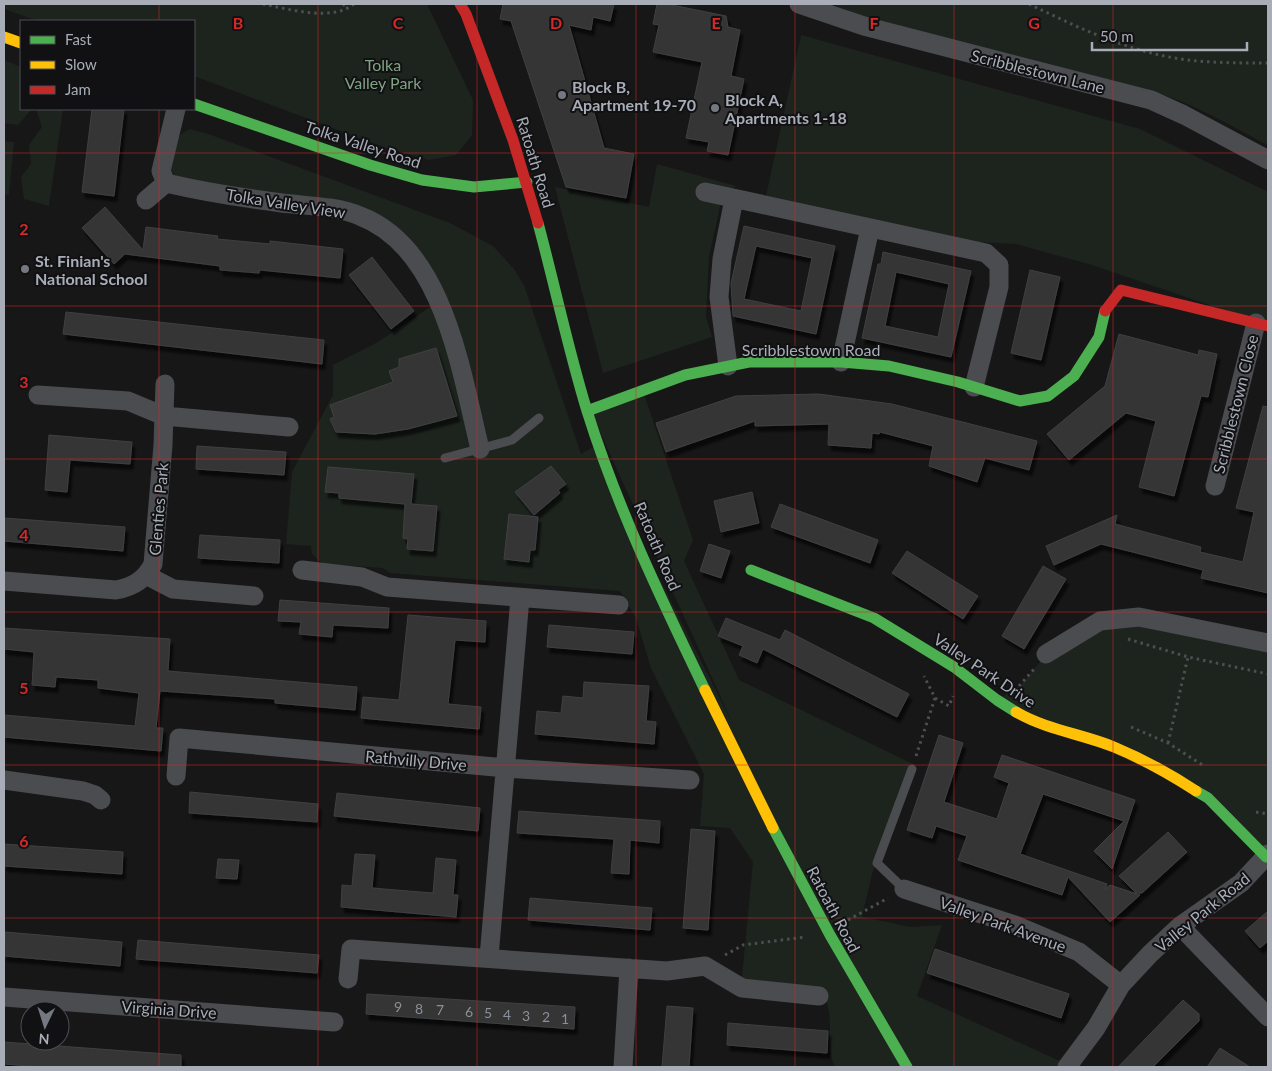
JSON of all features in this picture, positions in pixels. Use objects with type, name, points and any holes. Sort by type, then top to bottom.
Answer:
[{"type":"street","name":"Ratoath Road","points":[[460,4],[466,14],[496,90],[527,182],[587,411],[621,502],[678,635],[736,755],[827,931],[871,1009],[907,1067]]},
{"type":"street","name":"Scribblestown Lane","points":[[799,4],[864,26],[1151,100],[1184,115],[1268,160]]},
{"type":"street","points":[[4,36],[20,43]]},
{"type":"street","name":"Tolka Valley Road","points":[[195,104],[380,169],[445,186],[504,187],[527,182]]},
{"type":"street","points":[[146,200],[166,183],[161,171],[176,110]]},
{"type":"street","name":"Tolka Valley View","points":[[166,183],[360,215],[390,231],[415,256],[440,304],[459,362],[480,449]]},
{"type":"street","points":[[705,192],[986,253],[999,266],[999,287],[974,386]]},
{"type":"street","points":[[728,366],[719,298],[722,258],[734,199]]},
{"type":"street","points":[[841,362],[870,228]]},
{"type":"street","name":"Scribblestown Road","points":[[587,411],[685,375],[749,362],[841,362],[889,366],[974,386],[1020,401],[1048,396],[1074,376],[1099,337],[1106,307],[1121,290],[1262,325]]},
{"type":"street","name":"Scribblestown Close","points":[[1215,486],[1262,325]]},
{"type":"street","name":"Glenties Park","points":[[4,581],[116,590],[130,588],[146,575],[153,564],[165,384]]},
{"type":"street","points":[[38,396],[128,401],[164,416],[289,427]]},
{"type":"street","points":[[302,570],[362,577],[387,587],[618,605]]},
{"type":"street","name":"Valley Park Drive","points":[[751,570],[874,618],[954,667],[997,700],[1032,720],[1114,747],[1163,770],[1208,798],[1267,856]]},
{"type":"street","points":[[146,575],[173,589],[254,596]]},
{"type":"street","points":[[489,957],[520,598]]},
{"type":"street","points":[[1046,654],[1100,621],[1139,617],[1268,643]]},
{"type":"street","name":"Rathvilly Drive","points":[[176,776],[179,738],[506,768],[690,780]]},
{"type":"street","points":[[4,780],[82,792],[95,795],[101,800]]},
{"type":"street","name":"Valley Park Road","points":[[1067,1067],[1096,1028],[1121,985],[1180,926],[1241,883],[1267,856]]},
{"type":"street","name":"Valley Park Avenue","points":[[904,889],[1015,925],[1079,952],[1121,985]]},
{"type":"street","points":[[1180,926],[1268,1017]]},
{"type":"street","points":[[348,979],[351,948],[667,971],[705,966],[742,988],[819,996]]},
{"type":"street","points":[[623,1067],[629,968]]},
{"type":"street","name":"Virginia Drive","points":[[4,997],[334,1022]]},
{"type":"lane","points":[[445,458],[512,440],[539,418]]},
{"type":"lane","points":[[904,889],[877,863],[912,769]]},
{"type":"path","points":[[262,4],[300,12],[335,13],[348,9],[354,4]]},
{"type":"path","points":[[344,4],[348,9]]},
{"type":"path","points":[[1029,4],[1109,40],[1151,53],[1187,60],[1268,63]]},
{"type":"path","points":[[1127,638],[1188,657],[1268,674]]},
{"type":"path","points":[[1168,743],[1188,657]]},
{"type":"path","points":[[912,769],[935,698],[923,674]]},
{"type":"path","points":[[705,966],[743,945],[807,936],[827,931],[904,889]]},
{"type":"green space","name":"Tolka Valley Park","points":[[4,4],[427,4],[473,100],[472,135],[456,155],[429,160],[386,148],[195,76],[195,20],[35,20],[4,9]]},
{"type":"green space","points":[[833,4],[1268,4],[1268,145],[1201,110],[1165,96],[870,21]]},
{"type":"green space","points":[[801,35],[1140,129],[1268,192],[1268,325],[1092,265],[1016,244],[977,242],[973,250],[765,201]]},
{"type":"green space","points":[[4,60],[20,67],[20,110],[31,110],[18,125],[4,123]]},
{"type":"green space","points":[[36,110],[63,110],[49,206],[24,199],[21,177],[31,164],[29,145],[42,127]]},
{"type":"green space","points":[[190,129],[450,223],[493,246],[514,269],[524,285],[581,454],[602,442],[638,536],[906,1067],[835,1067],[830,1050],[829,1014],[824,996],[741,988],[753,862],[730,828],[700,826],[704,774],[651,668],[636,618],[620,591],[390,573],[383,568],[323,564],[312,554],[311,546],[286,544],[292,472],[333,395],[333,365],[378,342],[439,301],[390,231],[188,182],[174,175],[168,164],[173,148],[177,139]]},
{"type":"green space","points":[[4,141],[14,142],[9,195],[4,194]]},
{"type":"green space","points":[[657,164],[736,186],[722,197],[709,257],[706,317],[712,337],[603,373],[555,187],[649,207]]},
{"type":"green space","points":[[643,391],[693,540],[684,561],[739,680],[913,764],[872,874],[862,917],[911,927],[942,925],[917,996],[1073,1067],[908,1067],[825,926],[590,410]]},
{"type":"green space","points":[[1139,617],[1268,648],[1268,855],[1208,797],[997,700],[1020,686],[1046,655],[1100,622]]},
{"type":"building","name":"Block B, Apartment 19-70","points":[[503,4],[614,4],[610,21],[593,17],[591,30],[569,25],[604,148],[634,154],[626,198],[566,187],[511,21],[500,19]]},
{"type":"building","name":"Block A, Apartments 1-18","points":[[657,4],[667,4],[726,16],[728,27],[740,30],[731,76],[744,79],[728,155],[707,151],[709,142],[686,138],[702,62],[653,52],[659,25],[653,24]]},
{"type":"building","points":[[92,110],[124,110],[114,196],[82,192]]},
{"type":"building","points":[[105,207],[143,250],[146,227],[218,236],[217,239],[270,244],[270,241],[343,249],[340,278],[260,270],[259,273],[220,270],[220,266],[125,254],[114,264],[82,228]]},
{"type":"building","points":[[744,226],[835,246],[816,334],[733,316],[731,283]],"holes":[[[756,246],[812,258],[801,311],[744,299]]]},
{"type":"building","points":[[883,252],[971,271],[951,357],[862,338],[878,264],[881,264]],"holes":[[[896,272],[949,284],[938,337],[885,326]]]},
{"type":"building","points":[[372,257],[414,311],[391,329],[349,275]]},
{"type":"building","points":[[1030,270],[1060,277],[1041,360],[1011,353]]},
{"type":"building","points":[[66,312],[324,340],[322,364],[63,334]]},
{"type":"building","points":[[1119,334],[1198,355],[1199,350],[1217,354],[1208,397],[1201,396],[1174,496],[1139,487],[1156,421],[1126,413],[1069,460],[1047,434],[1105,386]]},
{"type":"building","points":[[436,348],[457,416],[408,429],[375,434],[336,432],[330,419],[334,417],[330,405],[393,382],[389,371],[399,367],[399,359]]},
{"type":"building","points":[[819,394],[892,404],[1037,441],[1029,470],[985,458],[977,482],[929,466],[933,446],[880,432],[879,434],[872,433],[871,448],[828,445],[829,424],[755,426],[755,421],[666,452],[656,423],[736,396]]},
{"type":"building","points":[[1263,406],[1268,407],[1268,593],[1201,578],[1203,570],[1101,544],[1054,565],[1046,546],[1117,515],[1115,524],[1201,547],[1200,552],[1243,562],[1254,512],[1236,508]]},
{"type":"building","points":[[49,435],[132,442],[130,464],[70,460],[67,492],[45,490]]},
{"type":"building","points":[[197,446],[286,452],[284,475],[196,469]]},
{"type":"building","points":[[551,466],[566,484],[558,490],[560,493],[534,515],[515,492]]},
{"type":"building","points":[[328,467],[414,474],[411,504],[437,506],[433,551],[407,549],[408,539],[403,538],[405,504],[339,498],[339,493],[325,492]]},
{"type":"building","points":[[752,492],[759,523],[721,532],[714,501]]},
{"type":"building","points":[[780,504],[878,540],[870,563],[771,527]]},
{"type":"building","points":[[509,514],[538,517],[535,550],[530,550],[529,562],[504,559]]},
{"type":"building","points":[[4,518],[125,527],[123,551],[4,541]]},
{"type":"building","points":[[200,535],[280,540],[279,563],[198,558]]},
{"type":"building","points":[[709,544],[730,551],[721,578],[700,571]]},
{"type":"building","points":[[907,551],[978,596],[963,619],[892,573]]},
{"type":"building","points":[[1043,566],[1066,579],[1024,649],[1002,636]]},
{"type":"building","points":[[280,600],[389,608],[388,628],[333,625],[332,637],[299,634],[301,622],[278,621]]},
{"type":"building","points":[[408,615],[486,621],[485,642],[455,640],[448,704],[481,707],[479,729],[361,718],[363,697],[399,700]]},
{"type":"building","points":[[726,618],[780,640],[785,630],[909,694],[897,717],[763,649],[757,663],[739,655],[743,646],[718,636]]},
{"type":"building","points":[[549,625],[634,632],[632,654],[547,647]]},
{"type":"building","points":[[4,628],[170,639],[168,671],[357,687],[355,710],[275,703],[275,699],[160,691],[156,728],[163,728],[161,751],[4,737],[4,715],[135,726],[139,693],[98,688],[98,680],[56,677],[55,687],[32,685],[34,652],[4,649]]},
{"type":"building","points":[[584,682],[649,686],[646,721],[656,722],[654,744],[535,734],[537,711],[561,713],[563,696],[583,698]]},
{"type":"building","points":[[939,735],[963,743],[944,802],[997,819],[1009,783],[994,777],[1002,755],[1135,800],[1112,869],[1094,851],[1124,821],[1043,794],[1020,854],[1107,884],[1105,889],[1110,885],[1140,895],[1110,922],[1068,877],[1062,895],[958,860],[967,836],[936,826],[932,838],[907,830]]},
{"type":"building","points":[[190,792],[318,804],[317,822],[189,813]]},
{"type":"building","points":[[337,793],[480,808],[478,831],[334,816]]},
{"type":"building","points":[[519,811],[660,821],[659,843],[630,840],[629,874],[611,873],[614,839],[517,833]]},
{"type":"building","points":[[691,829],[715,831],[708,930],[683,928]]},
{"type":"building","points":[[1168,832],[1187,852],[1142,893],[1136,893],[1119,876]]},
{"type":"building","points":[[4,844],[123,852],[122,874],[4,866]]},
{"type":"building","points":[[355,854],[375,855],[372,888],[433,893],[436,858],[456,860],[453,895],[458,895],[456,917],[341,907],[342,885],[352,886]]},
{"type":"building","points":[[218,859],[239,860],[237,879],[216,878]]},
{"type":"building","points":[[530,898],[652,908],[650,930],[528,920]]},
{"type":"building","points":[[1268,911],[1268,941],[1260,948],[1245,931]]},
{"type":"building","points":[[5,932],[122,942],[120,966],[4,956]]},
{"type":"building","points":[[138,940],[319,955],[317,973],[136,959]]},
{"type":"building","points":[[935,949],[1069,994],[1061,1018],[927,973]]},
{"type":"building","points":[[367,994],[575,1007],[574,1029],[366,1014]]},
{"type":"building","points":[[1183,1000],[1199,1014],[1199,1021],[1153,1067],[1118,1067]]},
{"type":"building","points":[[667,1006],[693,1008],[689,1067],[662,1067]]},
{"type":"building","points":[[728,1023],[828,1031],[827,1053],[727,1045]]},
{"type":"building","points":[[4,1042],[20,1043],[20,1051],[70,1051],[70,1047],[181,1055],[181,1067],[41,1067],[4,1064]]},
{"type":"building","points":[[1220,1048],[1250,1067],[1207,1067]]},
{"type":"traffic: fast","points":[[195,104],[370,165],[422,180],[474,187],[527,182]]},
{"type":"traffic: fast","points":[[538,223],[574,364],[599,447],[641,552],[705,690]]},
{"type":"traffic: fast","points":[[587,411],[685,375],[749,362],[841,362],[889,366],[958,382],[1020,401],[1048,396],[1074,376],[1099,337],[1105,311]]},
{"type":"traffic: fast","points":[[751,570],[874,618],[954,667],[1016,712]]},
{"type":"traffic: fast","points":[[1196,791],[1208,798],[1266,857]]},
{"type":"traffic: fast","points":[[773,828],[830,935],[907,1067]]},
{"type":"traffic: slow","points":[[4,37],[20,43]]},
{"type":"traffic: slow","points":[[705,690],[773,828]]},
{"type":"traffic: slow","points":[[1016,712],[1052,728],[1125,752],[1156,767],[1196,791]]},
{"type":"traffic: jam","points":[[460,4],[466,14],[513,140],[538,223]]},
{"type":"traffic: jam","points":[[1105,311],[1121,290],[1268,326]]},
{"type":"place","name":"Block B, Apartment 19-70","points":[[562,95]]},
{"type":"place","name":"Block A, Apartments 1-18","points":[[715,108]]},
{"type":"place","name":"St. Finian's National School","points":[[25,269]]}]
